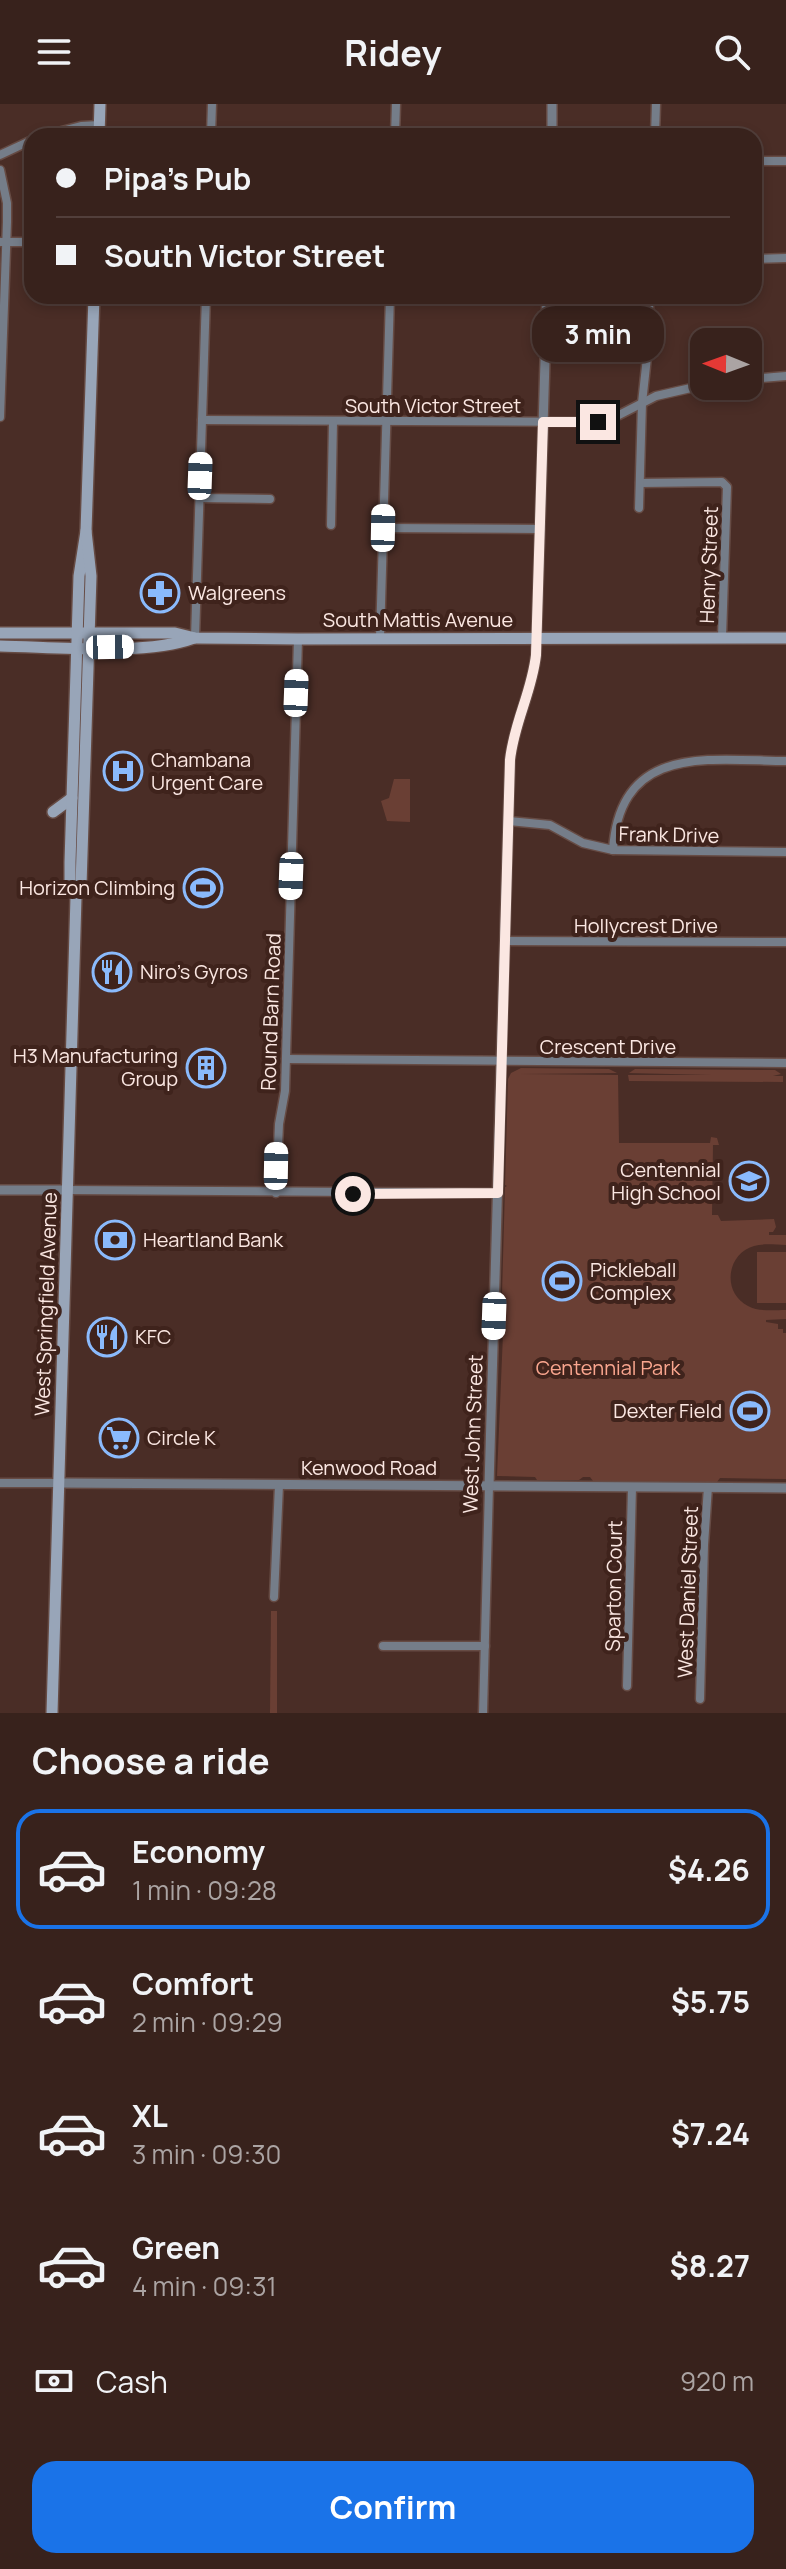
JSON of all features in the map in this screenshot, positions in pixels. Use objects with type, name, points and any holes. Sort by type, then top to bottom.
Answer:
[{"type":"main road","points":[[99,128],[100,104]]},
{"type":"main road","name":"West Springfield Avenue","points":[[76,897],[70,885],[72,798],[91,576],[86,531],[94,304]]},
{"type":"main road","name":"South Mattis Avenue","points":[[0,633],[175,633],[195,638],[298,639],[786,638]]},
{"type":"main road","name":"South Mattis Avenue","points":[[0,646],[175,645],[195,638]]},
{"type":"main road","name":"West Springfield Avenue","points":[[52,1713],[76,897],[81,885],[83,647]]},
{"type":"main road","points":[[53,812],[72,798]]},
{"type":"street","points":[[211,128],[212,104]]},
{"type":"street","points":[[395,128],[396,104]]},
{"type":"street","points":[[552,104],[552,128]]},
{"type":"street","points":[[655,128],[656,104]]},
{"type":"street","points":[[0,155],[24,144]]},
{"type":"street","points":[[762,161],[786,161]]},
{"type":"street","points":[[0,170],[7,203],[3,242],[0,417]]},
{"type":"street","points":[[3,242],[24,242]]},
{"type":"street","points":[[762,259],[786,258]]},
{"type":"street","points":[[195,638],[206,304]]},
{"type":"street","points":[[380,638],[390,304]]},
{"type":"street","name":"West John Street","points":[[483,1713],[512,741],[532,681],[537,637],[547,304]]},
{"type":"street","points":[[639,508],[649,304]]},
{"type":"street","points":[[762,378],[786,376]]},
{"type":"street","name":"South Victor Street","points":[[202,420],[598,422],[669,392],[690,388]]},
{"type":"street","points":[[331,525],[333,422]]},
{"type":"street","name":"Henry Street","points":[[640,483],[722,482],[727,487],[722,637]]},
{"type":"street","points":[[200,498],[270,499]]},
{"type":"street","points":[[383,528],[540,529]]},
{"type":"street","name":"Round Barn Road","points":[[276,1193],[279,1124],[285,1091],[298,639]]},
{"type":"street","points":[[613,850],[616,821],[624,802],[637,785],[663,767],[702,760],[786,761]]},
{"type":"street","name":"Frank Drive","points":[[509,821],[550,825],[583,843],[613,850],[786,852]]},
{"type":"street","name":"Hollycrest Drive","points":[[505,941],[786,942]]},
{"type":"street","name":"Crescent Drive","points":[[286,1059],[786,1063]]},
{"type":"street","points":[[0,1190],[498,1193]]},
{"type":"street","name":"Kenwood Road","points":[[0,1483],[786,1488]]},
{"type":"street","points":[[274,1597],[279,1485]]},
{"type":"street","name":"Sparton Court","points":[[627,1686],[632,1487]]},
{"type":"street","name":"West Daniel Street","points":[[700,1699],[708,1487]]},
{"type":"street","points":[[383,1646],[485,1646]]},
{"type":"green space","points":[[394,779],[410,779],[410,822],[387,821],[381,801],[389,798]]},
{"type":"green space","name":"Centennial Park","points":[[521,1068],[609,1069],[617,1073],[521,1074],[618,1075],[619,1143],[710,1143],[711,1137],[717,1138],[719,1145],[713,1145],[712,1215],[718,1215],[721,1221],[774,1219],[776,1227],[769,1235],[786,1235],[786,1245],[762,1245],[745,1250],[733,1265],[731,1283],[740,1300],[752,1308],[786,1310],[786,1319],[766,1322],[778,1324],[778,1329],[786,1333],[786,1479],[593,1481],[590,1477],[537,1480],[535,1477],[497,1476],[508,1079],[511,1073]]},
{"type":"green space","points":[[635,1069],[775,1070],[781,1074],[773,1076],[783,1076],[783,1082],[629,1081],[628,1075],[711,1075],[629,1073]]},
{"type":"green space","points":[[757,1252],[786,1252],[786,1303],[757,1303]]},
{"type":"green space","points":[[271,1611],[277,1611],[277,1713],[270,1713]]},
{"type":"place","name":"Walgreens","points":[[160,593]]},
{"type":"place","name":"Chambana Urgent Care","points":[[123,771]]},
{"type":"place","name":"Horizon Climbing","points":[[203,888]]},
{"type":"place","name":"Niro's Gyros","points":[[112,972]]},
{"type":"place","name":"H3 Manufacturing Group","points":[[206,1068]]},
{"type":"place","name":"Centennial High School","points":[[749,1181]]},
{"type":"place","name":"Heartland Bank","points":[[115,1240]]},
{"type":"place","name":"Pickleball Complex","points":[[562,1281]]},
{"type":"place","name":"KFC","points":[[107,1337]]},
{"type":"place","name":"Dexter Field","points":[[750,1411]]},
{"type":"place","name":"Circle K","points":[[119,1438]]},
{"type":"route","points":[[353,1194],[498,1193],[510,760],[519,713],[535,666],[543,422],[598,422]]}]
